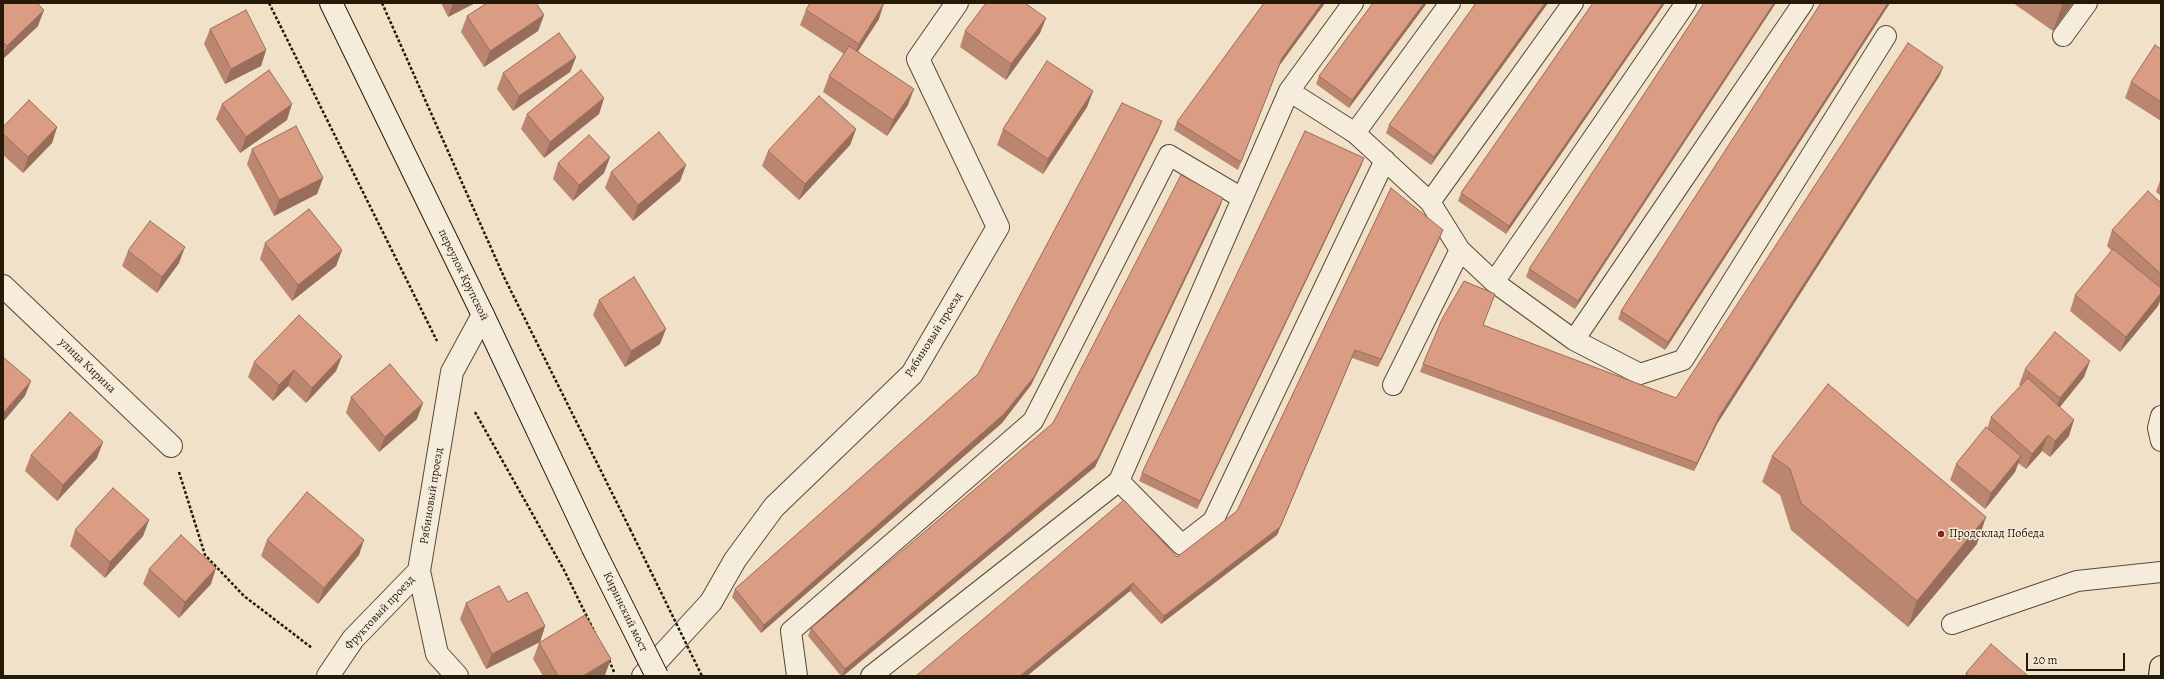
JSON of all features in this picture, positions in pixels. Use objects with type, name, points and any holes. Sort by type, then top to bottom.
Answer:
[{"type":"main road","points":[[2160,676],[2161,667]]},
{"type":"street","name":"переулок Крупской","points":[[331,3],[483,315],[593,548]]},
{"type":"street","name":"Рябиновый проезд","points":[[643,676],[711,602],[735,560],[774,507],[912,374],[998,227],[918,59],[957,3]]},
{"type":"street","name":"улица Кирина","points":[[3,286],[171,446]]},
{"type":"street","name":"Рябиновый проезд","points":[[457,676],[437,654],[419,571],[452,372],[483,315]]},
{"type":"street","name":"Киринский мост","points":[[593,548],[657,676]]},
{"type":"street","name":"Фруктовый проезд","points":[[331,671],[353,639],[419,571]]},
{"type":"lane","points":[[871,676],[1119,481],[1289,91],[1353,3]]},
{"type":"lane","points":[[1355,133],[1450,3]]},
{"type":"lane","points":[[1430,202],[1573,3]]},
{"type":"lane","points":[[1494,282],[1686,3]]},
{"type":"lane","points":[[1574,340],[1803,3]]},
{"type":"lane","points":[[2063,36],[2087,3]]},
{"type":"lane","points":[[1289,91],[1355,133],[1385,160],[1430,202],[1460,250],[1494,282],[1574,340],[1640,374],[1683,360],[1886,36]]},
{"type":"lane","points":[[797,676],[791,631],[1033,421],[1169,155],[1242,198]]},
{"type":"lane","points":[[1119,481],[1182,545],[1213,521],[1385,160]]},
{"type":"lane","points":[[1393,385],[1460,250]]},
{"type":"lane","points":[[2161,416],[2158,428],[2161,441]]},
{"type":"lane","points":[[1952,624],[2077,581],[2161,572]]},
{"type":"path","points":[[269,3],[452,372],[564,570],[595,634]]},
{"type":"path","points":[[382,3],[504,277],[702,676]]},
{"type":"path","points":[[171,446],[205,555],[244,596],[331,671]]},
{"type":"path","points":[[606,655],[616,676]]},
{"type":"building","points":[[3,3],[37,3],[44,10],[7,46],[3,42]]},
{"type":"building","points":[[487,3],[536,3],[544,15],[490,51],[467,16]]},
{"type":"building","points":[[810,3],[884,3],[859,44],[806,10]]},
{"type":"building","points":[[986,3],[1025,3],[1046,18],[1011,64],[965,31]]},
{"type":"building","points":[[1264,3],[1322,3],[1282,58],[1241,162],[1177,122]]},
{"type":"building","points":[[1373,3],[1424,3],[1352,100],[1319,76]]},
{"type":"building","points":[[1476,3],[1545,3],[1434,157],[1389,125]]},
{"type":"building","points":[[1593,3],[1663,3],[1509,226],[1461,193]]},
{"type":"building","points":[[1704,3],[1774,3],[1578,301],[1529,269]]},
{"type":"building","points":[[1821,3],[1888,3],[1668,342],[1621,311]]},
{"type":"building","points":[[246,10],[266,50],[231,69],[210,29]]},
{"type":"building","points":[[559,33],[576,57],[519,96],[503,73]]},
{"type":"building","points":[[1908,43],[1943,67],[1720,415],[1697,463],[1423,364],[1442,319],[1464,281],[1495,294],[1483,325],[1676,398]]},
{"type":"building","points":[[2155,45],[2161,49],[2161,102],[2131,82]]},
{"type":"building","points":[[849,46],[914,89],[893,120],[829,76]]},
{"type":"building","points":[[1047,61],[1093,91],[1048,159],[1003,129]]},
{"type":"building","points":[[269,70],[292,104],[246,137],[222,104]]},
{"type":"building","points":[[581,70],[604,98],[550,142],[527,114]]},
{"type":"building","points":[[819,96],[856,129],[805,184],[768,151]]},
{"type":"building","points":[[29,100],[57,127],[28,157],[3,134],[3,127]]},
{"type":"building","points":[[1122,103],[1162,121],[1034,377],[1004,414],[764,625],[735,589],[978,374]]},
{"type":"building","points":[[296,126],[323,178],[279,200],[252,149]]},
{"type":"building","points":[[1305,131],[1364,158],[1200,501],[1142,473]]},
{"type":"building","points":[[659,132],[686,165],[638,205],[611,172]]},
{"type":"building","points":[[589,135],[610,157],[579,185],[558,163]]},
{"type":"building","points":[[1181,175],[1223,198],[1098,458],[845,669],[811,628],[1053,423]]},
{"type":"building","points":[[1391,188],[1443,230],[1381,359],[1355,350],[1280,527],[1164,616],[1133,583],[1020,676],[916,676],[1124,500],[1177,557],[1237,511]]},
{"type":"building","points":[[2148,191],[2161,203],[2161,274],[2112,230]]},
{"type":"building","points":[[309,209],[342,250],[298,285],[265,243]]},
{"type":"building","points":[[150,221],[185,247],[162,277],[128,251]]},
{"type":"building","points":[[2113,249],[2161,288],[2161,293],[2126,337],[2075,295]]},
{"type":"building","points":[[634,277],[666,329],[631,351],[599,300]]},
{"type":"building","points":[[299,315],[342,356],[312,388],[294,370],[279,385],[254,362]]},
{"type":"building","points":[[2055,332],[2090,361],[2060,398],[2025,369]]},
{"type":"building","points":[[3,357],[31,381],[3,413]]},
{"type":"building","points":[[390,364],[423,403],[385,437],[351,397]]},
{"type":"building","points":[[2028,378],[2074,420],[2055,441],[2048,435],[2032,454],[1991,417]]},
{"type":"building","points":[[1828,384],[1986,517],[1917,601],[1801,503],[1790,469],[1772,456]]},
{"type":"building","points":[[70,412],[103,442],[63,485],[31,455]]},
{"type":"building","points":[[1986,427],[2021,456],[1991,493],[1956,464]]},
{"type":"building","points":[[113,488],[149,520],[110,562],[75,530]]},
{"type":"building","points":[[307,492],[364,540],[324,588],[267,540]]},
{"type":"building","points":[[181,535],[216,568],[185,602],[149,569]]},
{"type":"building","points":[[499,586],[508,602],[527,592],[545,626],[492,654],[466,603]]},
{"type":"building","points":[[585,615],[611,659],[583,676],[558,676],[539,643]]},
{"type":"building","points":[[1991,644],[2028,676],[1970,676],[1966,673]]},
{"type":"place","name":"Продсклад Победа","points":[[1941,534]]}]
